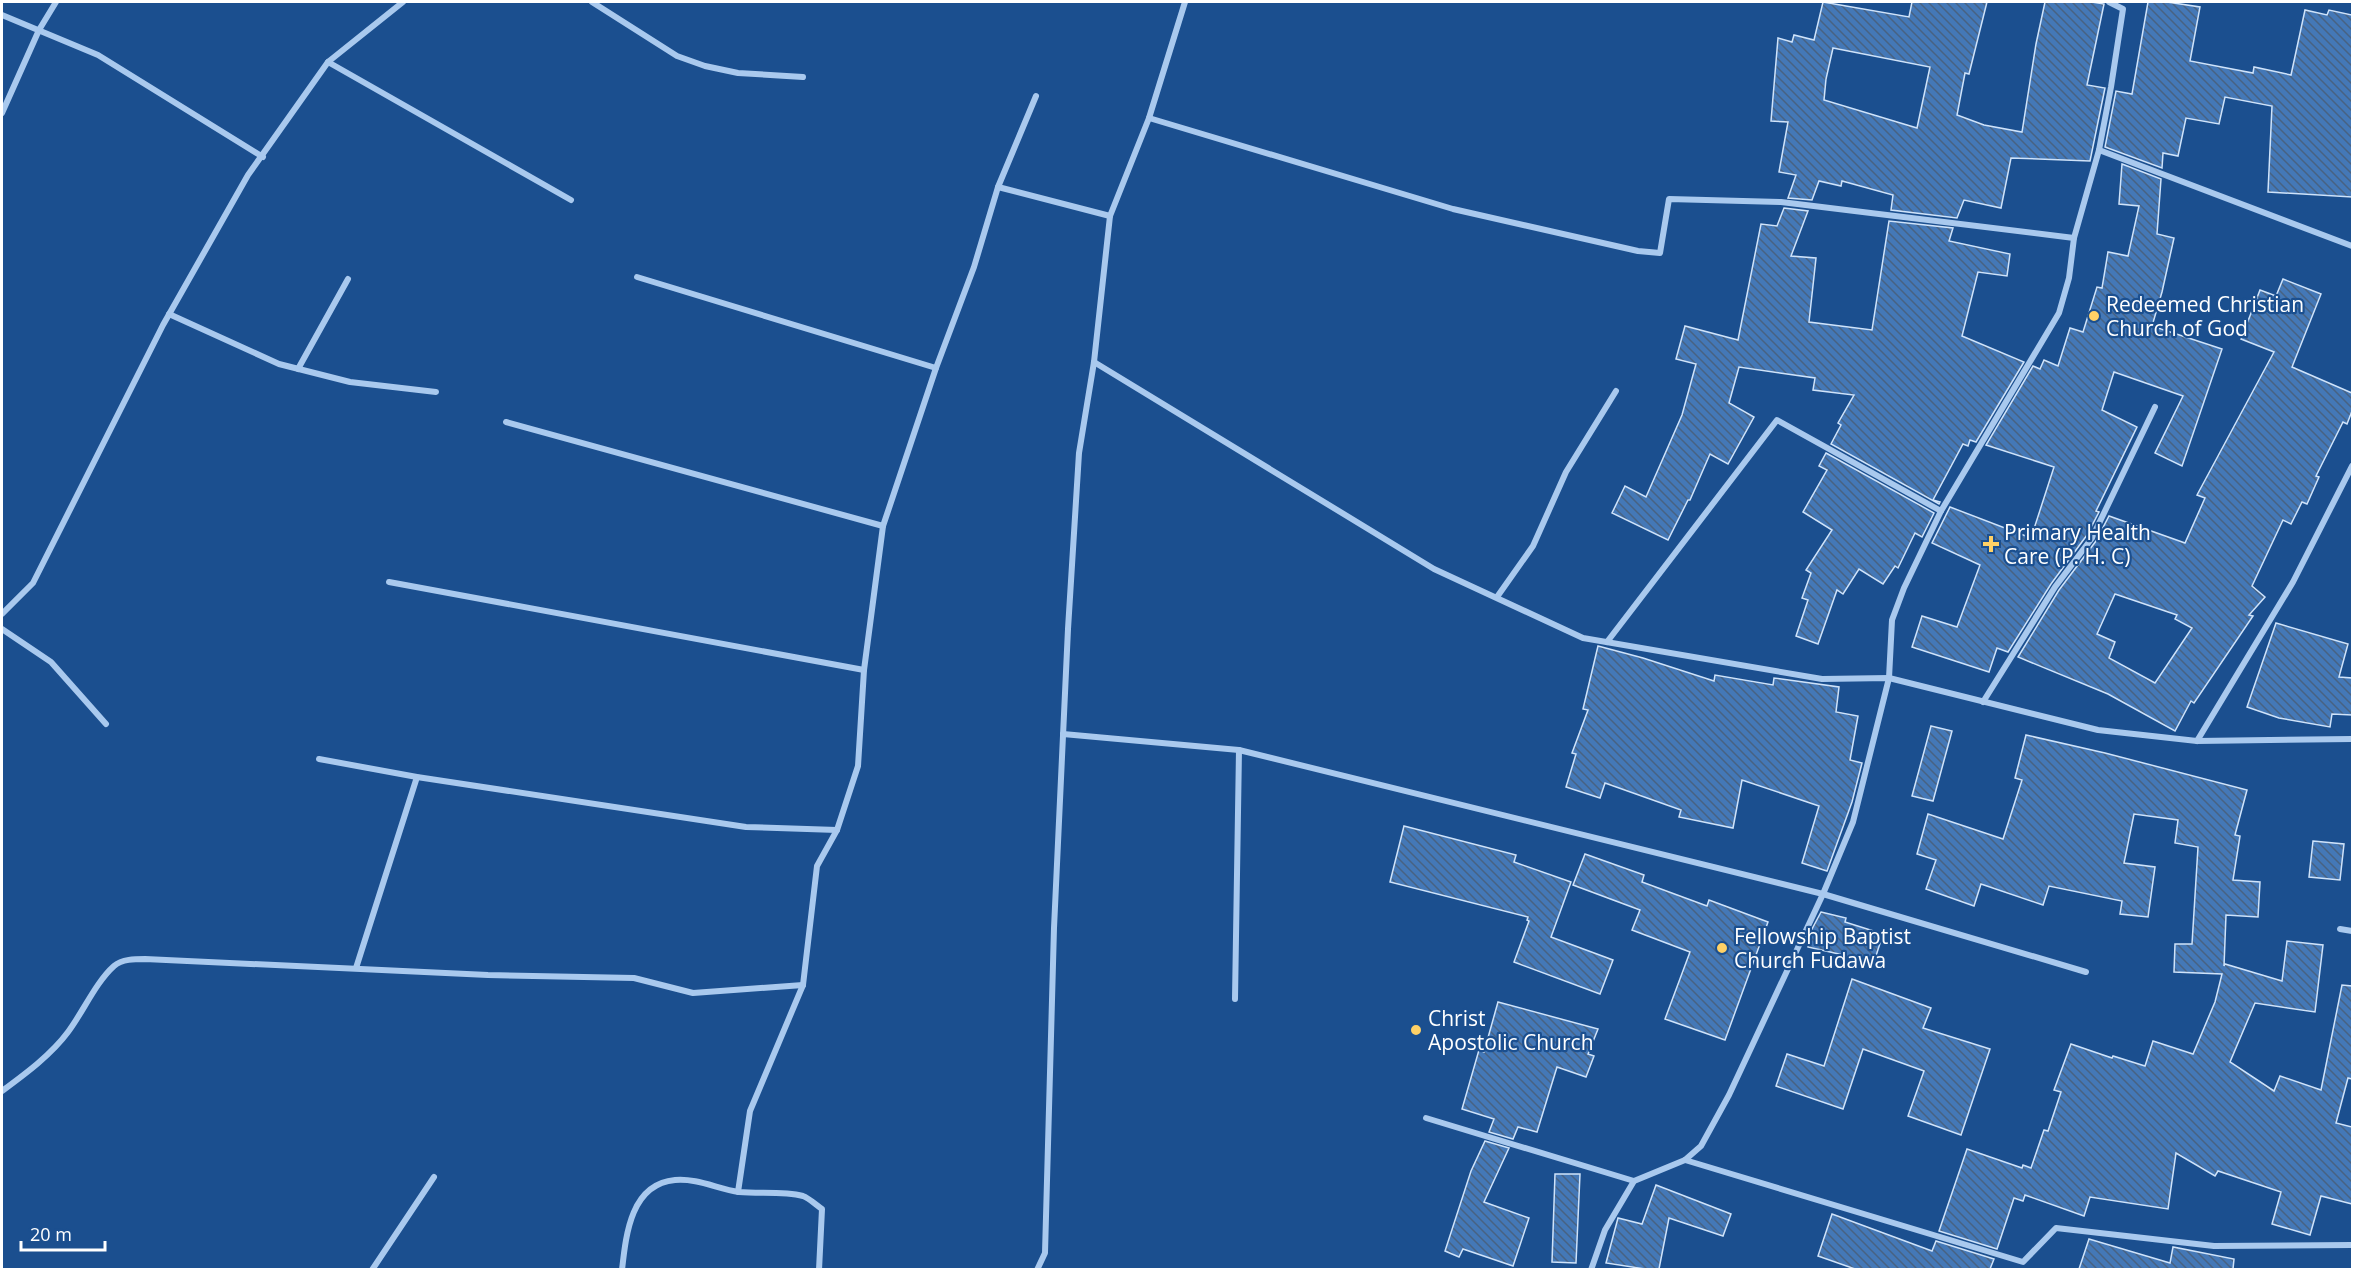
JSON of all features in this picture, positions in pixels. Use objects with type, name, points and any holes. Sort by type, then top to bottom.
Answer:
[{"type":"street","points":[[2,113],[39,30],[56,2]]},
{"type":"street","points":[[2,614],[33,583],[169,314],[248,175],[263,157],[328,62],[403,2]]},
{"type":"street","points":[[592,2],[677,56],[705,66],[738,73],[803,77]]},
{"type":"street","points":[[1037,1269],[1046,1253],[1054,928],[1079,453],[1094,362],[1110,216],[1149,118],[1185,2]]},
{"type":"street","points":[[1591,1269],[1605,1230],[1634,1181],[1685,1160],[1701,1146],[1729,1095],[1823,894],[1853,822],[1889,678],[1892,620],[1904,588],[1941,511],[2059,313],[2069,278],[2074,238],[2099,150],[2111,87],[2123,9],[2109,2]]},
{"type":"street","points":[[2,15],[98,55],[263,157]]},
{"type":"street","points":[[328,62],[571,200]]},
{"type":"street","points":[[738,1191],[750,1111],[803,985],[817,866],[837,830],[858,766],[864,670],[883,526],[936,368],[974,267],[998,187],[1036,96]]},
{"type":"street","points":[[1149,118],[1453,209],[1638,251],[1660,253],[1669,199],[1781,202],[2074,238]]},
{"type":"street","points":[[2099,150],[2352,246]]},
{"type":"street","points":[[998,187],[1110,216]]},
{"type":"street","points":[[637,277],[936,368]]},
{"type":"street","points":[[298,369],[348,279]]},
{"type":"street","points":[[169,314],[279,364],[350,382],[436,392]]},
{"type":"street","points":[[1094,362],[1434,568],[1583,638],[1822,679],[1889,678],[2098,730],[2197,741],[2352,739]]},
{"type":"street","points":[[1497,597],[1533,546],[1566,472],[1616,391]]},
{"type":"street","points":[[1983,702],[2055,587],[2092,538],[2155,407]]},
{"type":"street","points":[[1607,642],[1777,420],[1941,511]]},
{"type":"street","points":[[506,422],[883,526]]},
{"type":"street","points":[[2197,741],[2293,582],[2352,466]]},
{"type":"street","points":[[389,582],[864,670]]},
{"type":"street","points":[[2,629],[51,662],[106,724]]},
{"type":"street","points":[[1063,734],[1239,750],[1823,894],[2086,972]]},
{"type":"street","points":[[1235,999],[1239,750]]},
{"type":"street","points":[[320,759],[417,777],[746,827],[837,830]]},
{"type":"street","points":[[357,968],[417,777]]},
{"type":"street","points":[[2340,929],[2352,930]]},
{"type":"street","points":[[2,1091],[31,1070],[67,1034],[105,976],[115,965],[127,960],[488,975],[634,978],[693,993],[803,985]]},
{"type":"street","points":[[1426,1118],[1634,1181]]},
{"type":"street","points":[[1685,1160],[2023,1262],[2056,1228],[2214,1246],[2352,1245]]},
{"type":"street","points":[[372,1269],[434,1178]]},
{"type":"street","points":[[622,1269],[625,1239],[638,1202],[654,1185],[676,1180],[738,1191],[804,1196],[822,1209],[819,1269]]},
{"type":"building","points":[[1823,2],[1909,17],[1912,2],[1987,2],[1969,74],[1965,73],[1957,115],[1984,125],[2022,132],[2045,2],[2104,4],[2087,85],[2105,88],[2090,161],[2011,158],[2001,208],[1964,200],[1957,218],[1891,210],[1893,195],[1842,181],[1841,186],[1819,181],[1812,200],[1788,198],[1796,175],[1779,172],[1788,122],[1771,121],[1778,38],[1792,42],[1794,35],[1814,40]],"holes":[[[1833,48],[1930,67],[1917,128],[1824,100]]]},
{"type":"building","points":[[2148,2],[2167,2],[2200,7],[2190,61],[2253,73],[2254,67],[2291,75],[2305,10],[2327,15],[2329,10],[2352,15],[2352,197],[2268,192],[2272,106],[2225,97],[2219,124],[2186,118],[2178,156],[2163,153],[2162,168],[2105,147],[2116,91],[2132,94]]},
{"type":"building","points":[[2122,164],[2161,179],[2157,234],[2174,238],[2152,326],[2222,349],[2182,466],[2155,453],[2183,396],[2114,372],[2102,410],[2137,427],[2096,511],[2099,512],[2087,535],[2051,584],[2008,652],[1997,648],[1989,672],[1912,647],[1922,616],[1957,627],[1980,565],[1932,543],[1950,507],[2031,538],[2054,467],[1986,445],[2033,366],[2040,369],[2044,360],[2058,366],[2070,328],[2083,332],[2097,287],[2102,288],[2108,252],[2128,256],[2139,206],[2119,204]]},
{"type":"building","points":[[1784,208],[1808,211],[1791,256],[1816,258],[1809,322],[1872,330],[1889,221],[1953,228],[1949,241],[2010,254],[2007,276],[1978,272],[1962,336],[2024,362],[1976,442],[1970,440],[1968,446],[1963,444],[1933,500],[1940,502],[1939,504],[1831,444],[1841,425],[1838,423],[1854,395],[1813,390],[1815,378],[1739,367],[1729,403],[1754,417],[1728,464],[1710,454],[1690,500],[1668,540],[1612,513],[1625,486],[1646,497],[1682,415],[1696,364],[1676,359],[1685,326],[1738,340],[1761,224],[1777,226]]},
{"type":"building","points":[[2283,279],[2321,294],[2292,367],[2352,393],[2352,411],[2347,424],[2343,422],[2316,476],[2319,477],[2307,504],[2302,502],[2291,524],[2283,520],[2252,586],[2265,597],[2249,615],[2253,616],[2194,703],[2191,701],[2175,731],[2108,694],[2018,657],[2059,590],[2096,541],[2109,516],[2185,543],[2205,498],[2197,495],[2274,352],[2241,339],[2260,290],[2276,296]],"holes":[[[2115,594],[2177,615],[2175,619],[2192,628],[2155,683],[2109,658],[2115,642],[2097,634]]]},
{"type":"building","points":[[1826,453],[1934,513],[1922,537],[1915,533],[1898,568],[1895,566],[1883,584],[1859,569],[1843,594],[1837,590],[1818,644],[1796,636],[1808,600],[1802,598],[1811,573],[1806,570],[1832,530],[1803,512],[1827,470],[1819,466]]},
{"type":"building","points":[[2276,623],[2348,644],[2339,677],[2352,678],[2352,715],[2332,714],[2330,727],[2279,718],[2247,707]]},
{"type":"building","points":[[1598,646],[1714,681],[1715,675],[1773,685],[1774,678],[1839,687],[1836,712],[1858,716],[1850,760],[1862,763],[1852,802],[1827,871],[1802,863],[1819,806],[1742,780],[1733,828],[1679,817],[1681,810],[1605,783],[1600,798],[1566,787],[1576,754],[1572,753],[1588,710],[1583,709]]},
{"type":"building","points":[[1931,726],[1952,731],[1933,801],[1912,796]]},
{"type":"building","points":[[2026,735],[2247,790],[2235,835],[2240,836],[2233,880],[2260,882],[2258,917],[2226,915],[2224,966],[2225,964],[2282,981],[2287,941],[2323,945],[2315,1012],[2255,1003],[2230,1062],[2274,1091],[2280,1076],[2321,1090],[2342,985],[2352,986],[2352,1079],[2348,1078],[2336,1123],[2352,1127],[2352,1204],[2321,1196],[2310,1235],[2272,1224],[2281,1192],[2218,1171],[2215,1176],[2176,1153],[2168,1209],[2090,1197],[2084,1216],[2025,1195],[2023,1201],[2014,1198],[1997,1249],[1939,1231],[1967,1149],[2022,1168],[2023,1165],[2031,1168],[2044,1130],[2048,1131],[2061,1092],[2054,1090],[2071,1044],[2145,1066],[2153,1041],[2193,1054],[2215,1002],[2222,974],[2174,972],[2175,944],[2192,944],[2198,847],[2175,843],[2178,820],[2134,814],[2124,863],[2155,867],[2148,917],[2120,914],[2122,901],[2049,886],[2043,905],[1981,884],[1974,906],[1926,889],[1936,860],[1917,854],[1928,814],[2003,839],[2022,780],[2015,778]]},
{"type":"building","points":[[1404,826],[1516,855],[1514,862],[1571,882],[1551,937],[1613,960],[1600,994],[1514,962],[1529,921],[1528,917],[1390,882]]},
{"type":"building","points":[[2313,841],[2344,844],[2340,880],[2309,877]]},
{"type":"building","points":[[1585,854],[1644,875],[1642,882],[1707,906],[1709,900],[1768,922],[1725,1040],[1665,1019],[1690,952],[1632,930],[1640,910],[1573,885]]},
{"type":"building","points":[[1821,912],[1846,918],[1845,922],[1883,934],[1874,962],[1808,947],[1812,929]]},
{"type":"building","points":[[1852,979],[1931,1008],[1923,1028],[1990,1049],[1961,1135],[1908,1116],[1924,1071],[1863,1049],[1843,1109],[1776,1086],[1787,1054],[1824,1066]]},
{"type":"building","points":[[1498,1002],[1598,1029],[1588,1054],[1594,1056],[1586,1077],[1557,1067],[1537,1132],[1518,1127],[1513,1139],[1489,1132],[1494,1119],[1462,1109],[1479,1050],[1484,1052]]},
{"type":"building","points":[[1485,1141],[1509,1148],[1484,1202],[1529,1218],[1513,1266],[1463,1249],[1459,1257],[1445,1251],[1471,1171]]},
{"type":"building","points":[[1555,1174],[1580,1174],[1576,1263],[1552,1262]]},
{"type":"building","points":[[1656,1185],[1731,1214],[1723,1236],[1669,1218],[1659,1269],[1606,1263],[1618,1218],[1642,1224]]},
{"type":"building","points":[[1832,1214],[1932,1251],[1936,1241],[1994,1259],[1990,1269],[1855,1269],[1818,1256]]},
{"type":"building","points":[[2089,1239],[2170,1263],[2173,1247],[2234,1259],[2233,1269],[2079,1269]]},
{"type":"place","name":"Redeemed Christian Church of God","points":[[2094,316]]},
{"type":"place","name":"Primary Health Care (P. H. C)","points":[[1991,544]]},
{"type":"place","name":"Fellowship Baptist Church Fudawa","points":[[1722,948]]},
{"type":"place","name":"Christ Apostolic Church","points":[[1416,1030]]}]
